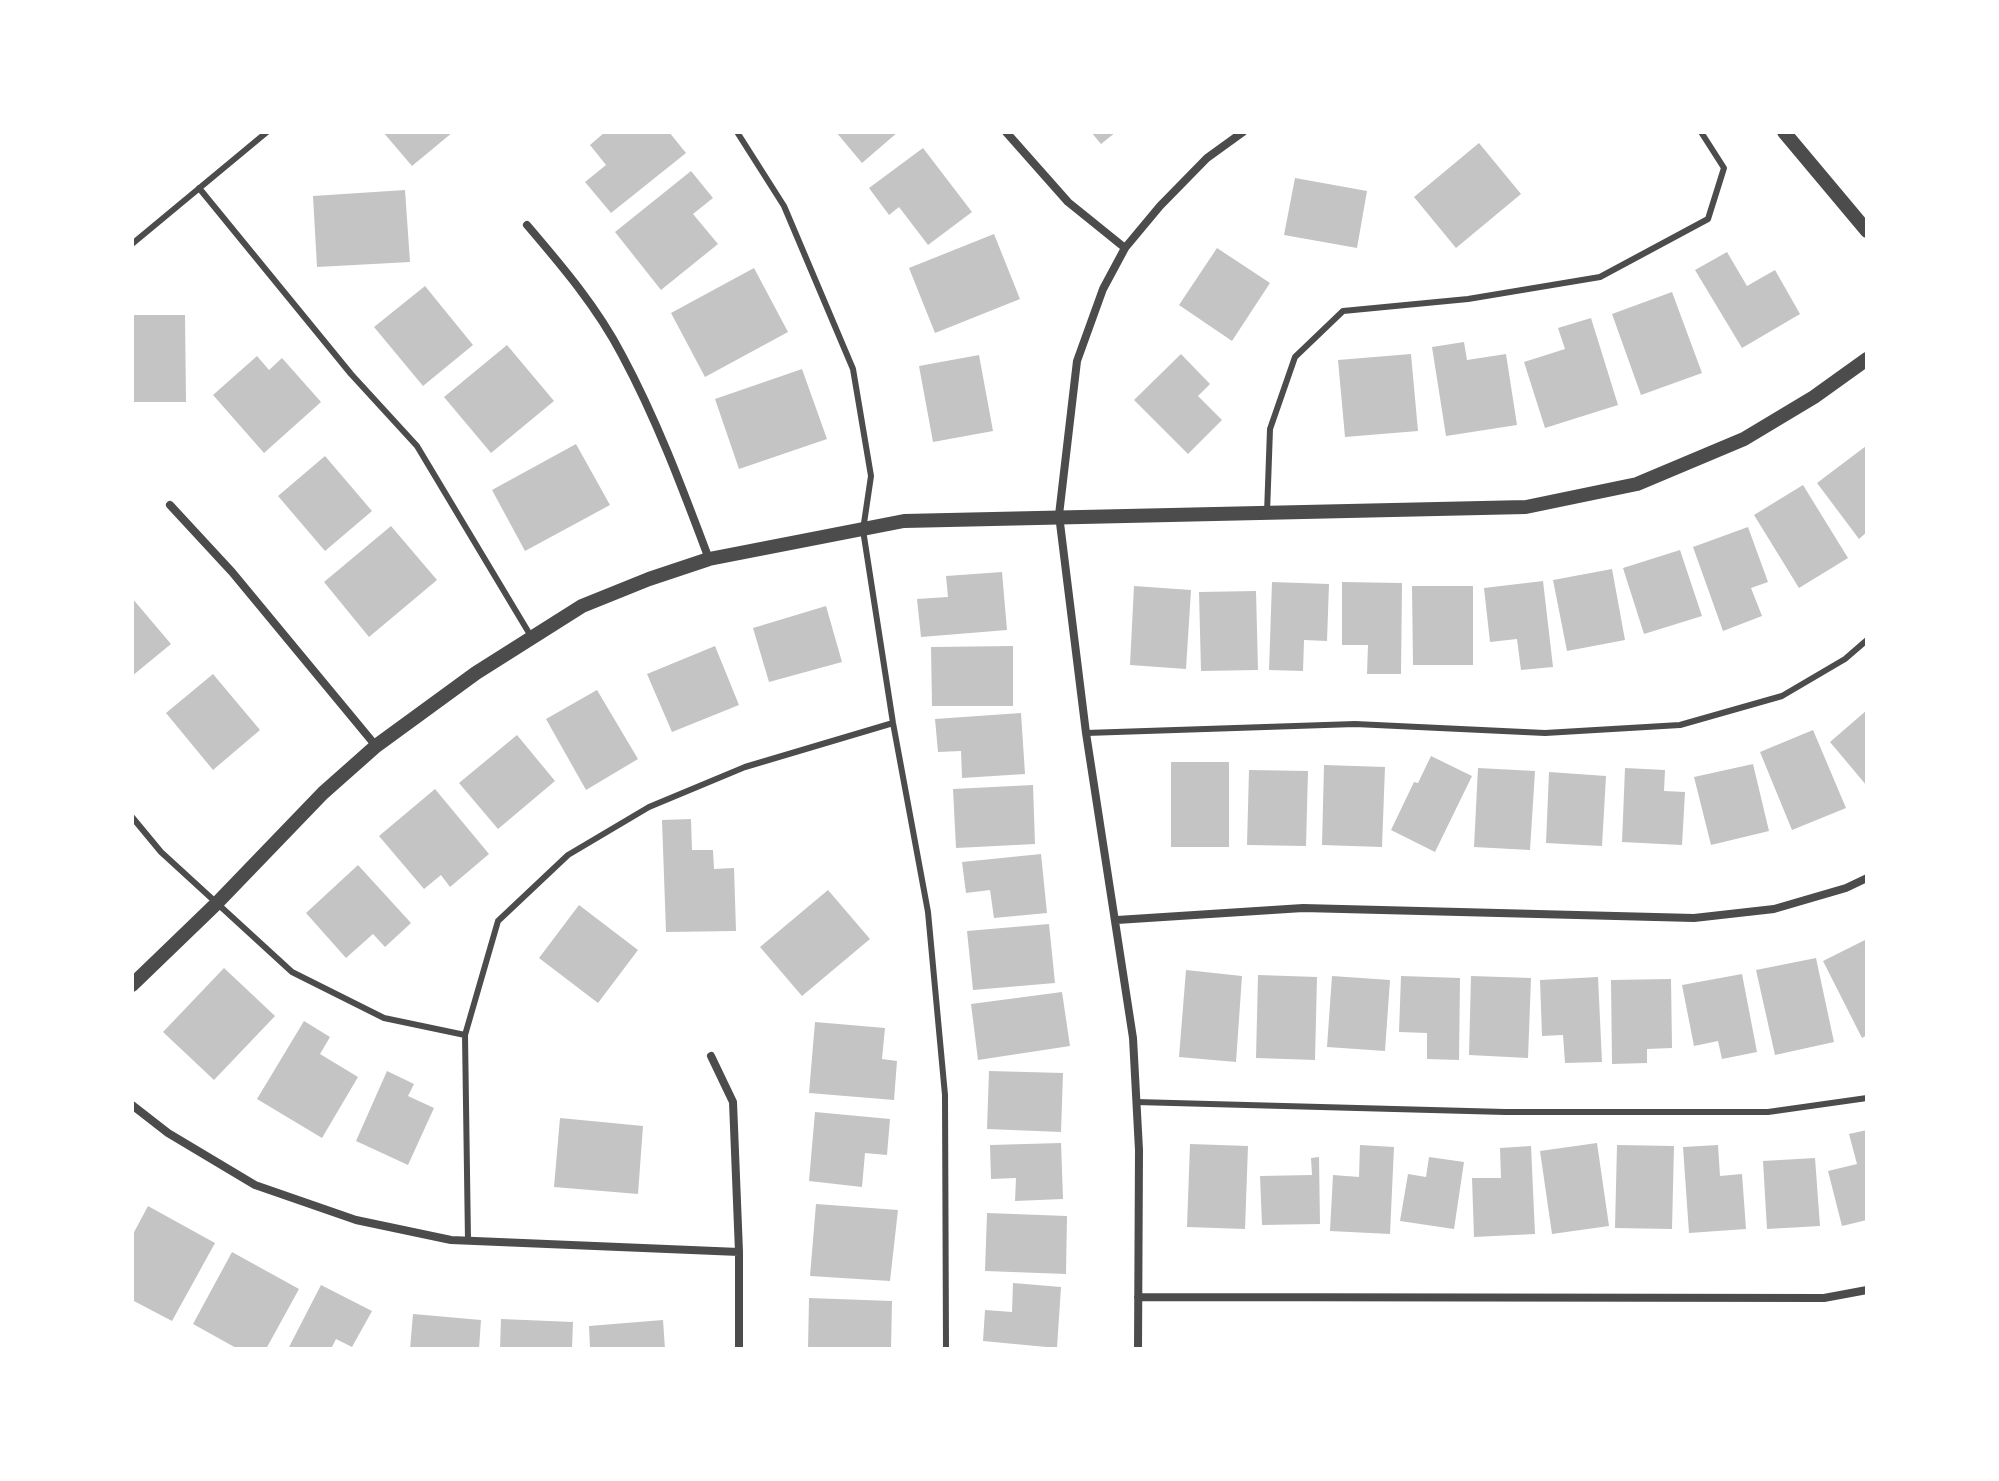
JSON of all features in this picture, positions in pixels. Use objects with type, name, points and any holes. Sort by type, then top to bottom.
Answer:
[{"type":"street","points":[[1006,132],[1068,202],[1125,248]]},
{"type":"street","points":[[1138,1349],[1139,1150],[1133,1038],[1086,733],[1059,515],[1077,361],[1103,289],[1125,248],[1160,206],[1207,158],[1243,132]]},
{"type":"street","points":[[1784,132],[1867,231]]},
{"type":"street","points":[[527,225],[576,284],[621,353],[667,448],[709,559]]},
{"type":"street","points":[[132,985],[217,903],[323,793],[376,746],[476,673],[582,606],[709,559],[904,521],[1059,515],[1526,507],[1637,484],[1744,439],[1814,397],[1867,359]]},
{"type":"street","points":[[170,505],[232,572],[376,746]]},
{"type":"street","points":[[1117,920],[1303,908],[1694,918],[1774,909],[1846,888],[1867,878]]},
{"type":"street","points":[[711,1056],[733,1102],[739,1349]]},
{"type":"street","points":[[132,1105],[168,1133],[255,1185],[356,1220],[451,1240],[739,1252]]},
{"type":"street","points":[[1138,1297],[1824,1298],[1867,1290]]},
{"type":"lane","points":[[132,244],[267,132]]},
{"type":"lane","points":[[737,132],[784,206],[853,369],[871,476],[863,530],[893,723],[928,912],[945,1095],[946,1349]]},
{"type":"lane","points":[[1267,513],[1270,429],[1295,357],[1343,311],[1468,299],[1600,277],[1708,219],[1724,168],[1701,132]]},
{"type":"lane","points":[[199,188],[351,374],[417,446],[532,638]]},
{"type":"lane","points":[[1086,733],[1355,724],[1545,733],[1680,725],[1782,696],[1845,659],[1867,640]]},
{"type":"lane","points":[[468,1241],[465,1035],[498,921],[568,855],[649,807],[745,767],[893,723]]},
{"type":"lane","points":[[132,817],[161,852],[292,972],[384,1018],[465,1035]]},
{"type":"lane","points":[[1136,1102],[1505,1112],[1768,1112],[1867,1098]]},
{"type":"building","points":[[383,132],[453,132],[412,166]]},
{"type":"building","points":[[605,132],[669,132],[686,153],[611,213],[585,182],[606,165],[590,145]]},
{"type":"building","points":[[836,132],[898,132],[862,163]]},
{"type":"building","points":[[1091,132],[1116,132],[1101,144]]},
{"type":"building","points":[[1479,143],[1521,194],[1456,248],[1414,197]]},
{"type":"building","points":[[923,148],[972,212],[928,245],[899,207],[889,215],[869,188]]},
{"type":"building","points":[[691,171],[713,198],[693,214],[718,244],[661,290],[615,232]]},
{"type":"building","points":[[1295,178],[1367,191],[1357,248],[1284,235]]},
{"type":"building","points":[[405,190],[410,262],[317,267],[313,196]]},
{"type":"building","points":[[994,234],[1020,299],[935,333],[909,268]]},
{"type":"building","points":[[1217,248],[1270,283],[1232,341],[1179,305]]},
{"type":"building","points":[[1727,252],[1747,286],[1775,270],[1800,314],[1742,348],[1695,270]]},
{"type":"building","points":[[754,268],[788,332],[705,377],[671,313]]},
{"type":"building","points":[[425,286],[473,345],[423,386],[374,327]]},
{"type":"building","points":[[1672,292],[1702,373],[1641,395],[1612,314]]},
{"type":"building","points":[[132,315],[185,315],[186,402],[132,402]]},
{"type":"building","points":[[1591,318],[1618,405],[1545,428],[1524,362],[1565,349],[1558,328]]},
{"type":"building","points":[[1464,342],[1467,360],[1506,354],[1517,425],[1446,436],[1432,347]]},
{"type":"building","points":[[507,345],[554,401],[491,453],[444,397]]},
{"type":"building","points":[[1181,354],[1210,384],[1198,396],[1222,420],[1188,454],[1134,400]]},
{"type":"building","points":[[1411,354],[1418,431],[1345,437],[1338,360]]},
{"type":"building","points":[[979,355],[993,431],[933,442],[919,366]]},
{"type":"building","points":[[257,356],[269,370],[282,358],[321,402],[264,453],[213,395]]},
{"type":"building","points":[[802,369],[827,439],[739,469],[715,399]]},
{"type":"building","points":[[576,444],[610,505],[525,551],[492,490]]},
{"type":"building","points":[[1866,446],[1867,532],[1859,539],[1817,483]]},
{"type":"building","points":[[325,456],[372,511],[325,551],[278,496]]},
{"type":"building","points":[[1803,485],[1848,558],[1799,588],[1754,515]]},
{"type":"building","points":[[391,526],[437,580],[369,637],[324,582]]},
{"type":"building","points":[[1748,527],[1768,582],[1751,588],[1762,616],[1723,631],[1693,547]]},
{"type":"building","points":[[1680,550],[1702,616],[1644,634],[1623,568]]},
{"type":"building","points":[[1612,569],[1625,640],[1567,651],[1553,580]]},
{"type":"building","points":[[1002,572],[1007,630],[921,637],[917,599],[948,597],[946,576]]},
{"type":"building","points":[[1543,581],[1553,667],[1521,670],[1517,639],[1490,642],[1484,588]]},
{"type":"building","points":[[1272,582],[1329,584],[1327,641],[1304,640],[1303,671],[1269,670]]},
{"type":"building","points":[[1342,582],[1402,583],[1401,674],[1367,674],[1368,645],[1342,645]]},
{"type":"building","points":[[1134,586],[1191,590],[1186,669],[1130,665]]},
{"type":"building","points":[[1412,586],[1473,586],[1473,665],[1413,665]]},
{"type":"building","points":[[1256,591],[1258,670],[1201,671],[1199,592]]},
{"type":"building","points":[[132,598],[171,644],[132,676]]},
{"type":"building","points":[[826,606],[842,662],[769,682],[753,628]]},
{"type":"building","points":[[715,646],[739,705],[672,732],[647,674]]},
{"type":"building","points":[[1013,646],[1013,706],[932,706],[931,647]]},
{"type":"building","points":[[213,674],[260,730],[213,770],[166,713]]},
{"type":"building","points":[[597,690],[638,759],[586,790],[546,719]]},
{"type":"building","points":[[1867,710],[1867,786],[1830,742]]},
{"type":"building","points":[[1021,713],[1025,774],[962,778],[961,751],[938,752],[935,719]]},
{"type":"building","points":[[1813,730],[1846,808],[1792,830],[1760,752]]},
{"type":"building","points":[[517,735],[555,781],[498,829],[459,783]]},
{"type":"building","points":[[1431,756],[1472,776],[1435,852],[1391,830],[1414,782],[1418,783]]},
{"type":"building","points":[[1171,762],[1229,762],[1229,847],[1171,847]]},
{"type":"building","points":[[1753,764],[1769,831],[1711,845],[1694,777]]},
{"type":"building","points":[[1324,765],[1385,767],[1382,847],[1322,845]]},
{"type":"building","points":[[1478,768],[1535,771],[1530,850],[1474,847]]},
{"type":"building","points":[[1625,768],[1665,770],[1664,791],[1685,792],[1682,845],[1622,842]]},
{"type":"building","points":[[1249,770],[1308,771],[1306,846],[1247,845]]},
{"type":"building","points":[[1549,772],[1606,776],[1602,846],[1546,843]]},
{"type":"building","points":[[1033,785],[1035,844],[956,848],[953,789]]},
{"type":"building","points":[[435,789],[489,854],[450,887],[441,875],[424,889],[379,836]]},
{"type":"building","points":[[691,819],[692,850],[713,850],[714,869],[734,868],[736,931],[666,932],[662,820]]},
{"type":"building","points":[[1041,854],[1047,913],[994,918],[990,890],[966,893],[962,862]]},
{"type":"building","points":[[358,865],[411,923],[385,947],[373,934],[346,958],[306,913]]},
{"type":"building","points":[[828,890],[870,939],[802,996],[760,947]]},
{"type":"building","points":[[579,905],[638,950],[598,1003],[539,958]]},
{"type":"building","points":[[1049,924],[1055,983],[973,990],[967,931]]},
{"type":"building","points":[[1867,939],[1867,1035],[1862,1038],[1823,961]]},
{"type":"building","points":[[1816,958],[1834,1042],[1775,1055],[1756,970]]},
{"type":"building","points":[[224,968],[275,1016],[214,1080],[163,1032]]},
{"type":"building","points":[[1186,970],[1242,976],[1236,1062],[1179,1057]]},
{"type":"building","points":[[1742,974],[1757,1052],[1722,1059],[1718,1041],[1694,1046],[1682,985]]},
{"type":"building","points":[[1258,975],[1317,977],[1315,1060],[1256,1058]]},
{"type":"building","points":[[1332,976],[1390,980],[1385,1051],[1327,1047]]},
{"type":"building","points":[[1401,976],[1460,978],[1459,1060],[1427,1059],[1427,1033],[1399,1032]]},
{"type":"building","points":[[1471,976],[1531,978],[1528,1058],[1469,1055]]},
{"type":"building","points":[[1598,977],[1602,1062],[1565,1063],[1563,1035],[1542,1036],[1540,980]]},
{"type":"building","points":[[1671,979],[1672,1048],[1647,1049],[1647,1063],[1612,1064],[1611,980]]},
{"type":"building","points":[[1062,992],[1070,1046],[978,1060],[971,1004]]},
{"type":"building","points":[[304,1021],[330,1037],[320,1054],[358,1077],[322,1138],[257,1099]]},
{"type":"building","points":[[815,1022],[885,1028],[882,1059],[897,1061],[894,1100],[809,1093]]},
{"type":"building","points":[[387,1071],[414,1084],[408,1096],[434,1108],[408,1165],[356,1141]]},
{"type":"building","points":[[989,1071],[1063,1073],[1061,1132],[987,1129]]},
{"type":"building","points":[[815,1112],[890,1119],[887,1155],[865,1153],[862,1187],[809,1181]]},
{"type":"building","points":[[560,1118],[643,1126],[638,1194],[554,1187]]},
{"type":"building","points":[[1867,1130],[1867,1220],[1842,1226],[1828,1171],[1857,1164],[1849,1134]]},
{"type":"building","points":[[1061,1143],[1063,1199],[1015,1201],[1016,1178],[991,1179],[990,1145]]},
{"type":"building","points":[[1597,1143],[1609,1226],[1552,1234],[1540,1151]]},
{"type":"building","points":[[1190,1144],[1248,1146],[1245,1229],[1187,1227]]},
{"type":"building","points":[[1360,1145],[1394,1147],[1390,1234],[1330,1231],[1333,1175],[1359,1177]]},
{"type":"building","points":[[1617,1145],[1674,1146],[1672,1229],[1615,1228]]},
{"type":"building","points":[[1718,1145],[1720,1176],[1742,1174],[1746,1229],[1689,1233],[1683,1147]]},
{"type":"building","points":[[1531,1146],[1535,1234],[1474,1237],[1472,1178],[1501,1178],[1500,1148]]},
{"type":"building","points":[[1319,1157],[1320,1224],[1262,1225],[1260,1176],[1312,1175],[1311,1158]]},
{"type":"building","points":[[1429,1157],[1464,1162],[1454,1229],[1400,1221],[1408,1174],[1426,1177]]},
{"type":"building","points":[[1815,1158],[1820,1226],[1767,1229],[1763,1161]]},
{"type":"building","points":[[816,1204],[898,1210],[890,1281],[810,1276]]},
{"type":"building","points":[[148,1206],[215,1243],[172,1321],[132,1300],[132,1236]]},
{"type":"building","points":[[987,1213],[1067,1216],[1066,1274],[985,1271]]},
{"type":"building","points":[[232,1252],[299,1289],[266,1349],[238,1349],[193,1324]]},
{"type":"building","points":[[1013,1283],[1061,1287],[1057,1348],[983,1341],[985,1310],[1012,1312]]},
{"type":"building","points":[[321,1285],[372,1311],[352,1347],[336,1339],[331,1349],[288,1349]]},
{"type":"building","points":[[809,1298],[892,1301],[891,1349],[808,1349]]},
{"type":"building","points":[[413,1314],[481,1320],[479,1349],[410,1349]]},
{"type":"building","points":[[501,1319],[573,1322],[572,1349],[500,1349]]},
{"type":"building","points":[[663,1320],[665,1349],[590,1349],[589,1326]]}]
